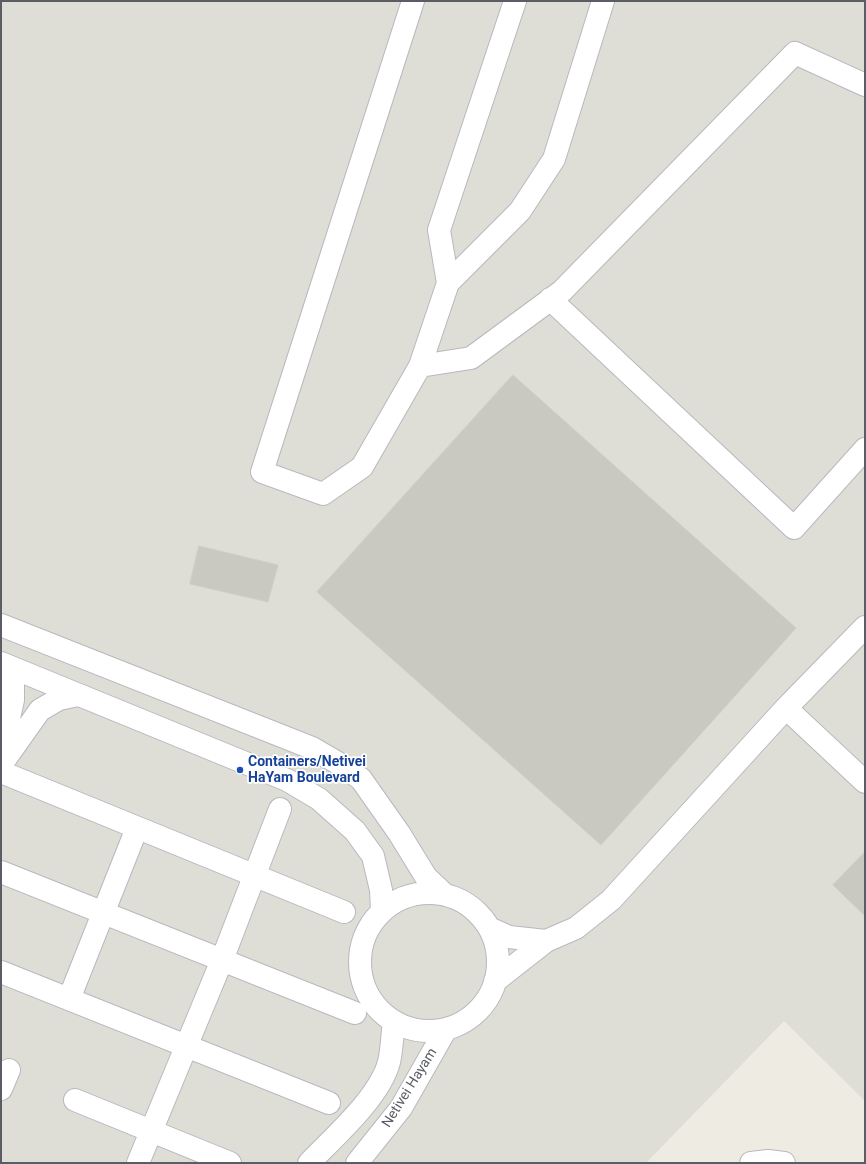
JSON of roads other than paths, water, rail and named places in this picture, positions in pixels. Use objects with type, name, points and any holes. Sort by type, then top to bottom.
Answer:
[{"type":"street","points":[[413,1],[262,472],[323,494],[362,467],[420,366],[448,283],[520,211],[554,159],[603,1]]},
{"type":"street","points":[[448,283],[439,230],[515,1]]},
{"type":"street","points":[[420,366],[471,358],[562,291],[795,53],[865,85]]},
{"type":"street","points":[[550,299],[794,528],[865,449]]},
{"type":"street","points":[[1,625],[312,748],[343,766],[361,779],[399,833],[426,877],[445,895]]},
{"type":"street","points":[[496,981],[546,941],[576,928],[611,900],[786,708],[865,627]]},
{"type":"street","points":[[1,664],[287,780],[319,799],[355,831],[373,856],[381,890],[382,911]]},
{"type":"street","points":[[1,664],[13,682],[14,700],[1,754]]},
{"type":"street","points":[[1,765],[40,710],[59,699],[78,695]]},
{"type":"street","points":[[786,708],[865,782]]},
{"type":"street","points":[[1,772],[344,912]]},
{"type":"street","points":[[138,1163],[222,960],[280,808]]},
{"type":"street","points":[[69,999],[137,828]]},
{"type":"street","points":[[1,872],[355,1013]]},
{"type":"street","points":[[428,893],[445,895],[463,902],[478,914],[489,928],[496,945],[498,963],[496,981],[488,998],[477,1012],[462,1023],[446,1029],[428,1032],[410,1029],[394,1022],[377,1008],[365,990],[359,970],[361,948],[368,928],[382,911],[396,902],[412,896],[428,893]]},
{"type":"street","points":[[489,928],[509,937],[546,941]]},
{"type":"street","points":[[1,972],[329,1102]]},
{"type":"street","name":"Netivei Hayam","points":[[309,1163],[367,1102],[383,1078],[389,1061],[394,1022]]},
{"type":"street","name":"Netivei Hayam","points":[[357,1163],[401,1108],[446,1029]]},
{"type":"street","points":[[75,1100],[230,1163]]},
{"type":"street","points":[[751,1163],[768,1161],[784,1163]]},
{"type":"place","name":"Containers/Netivei HaYam Boulevard","points":[[240,770]]}]
